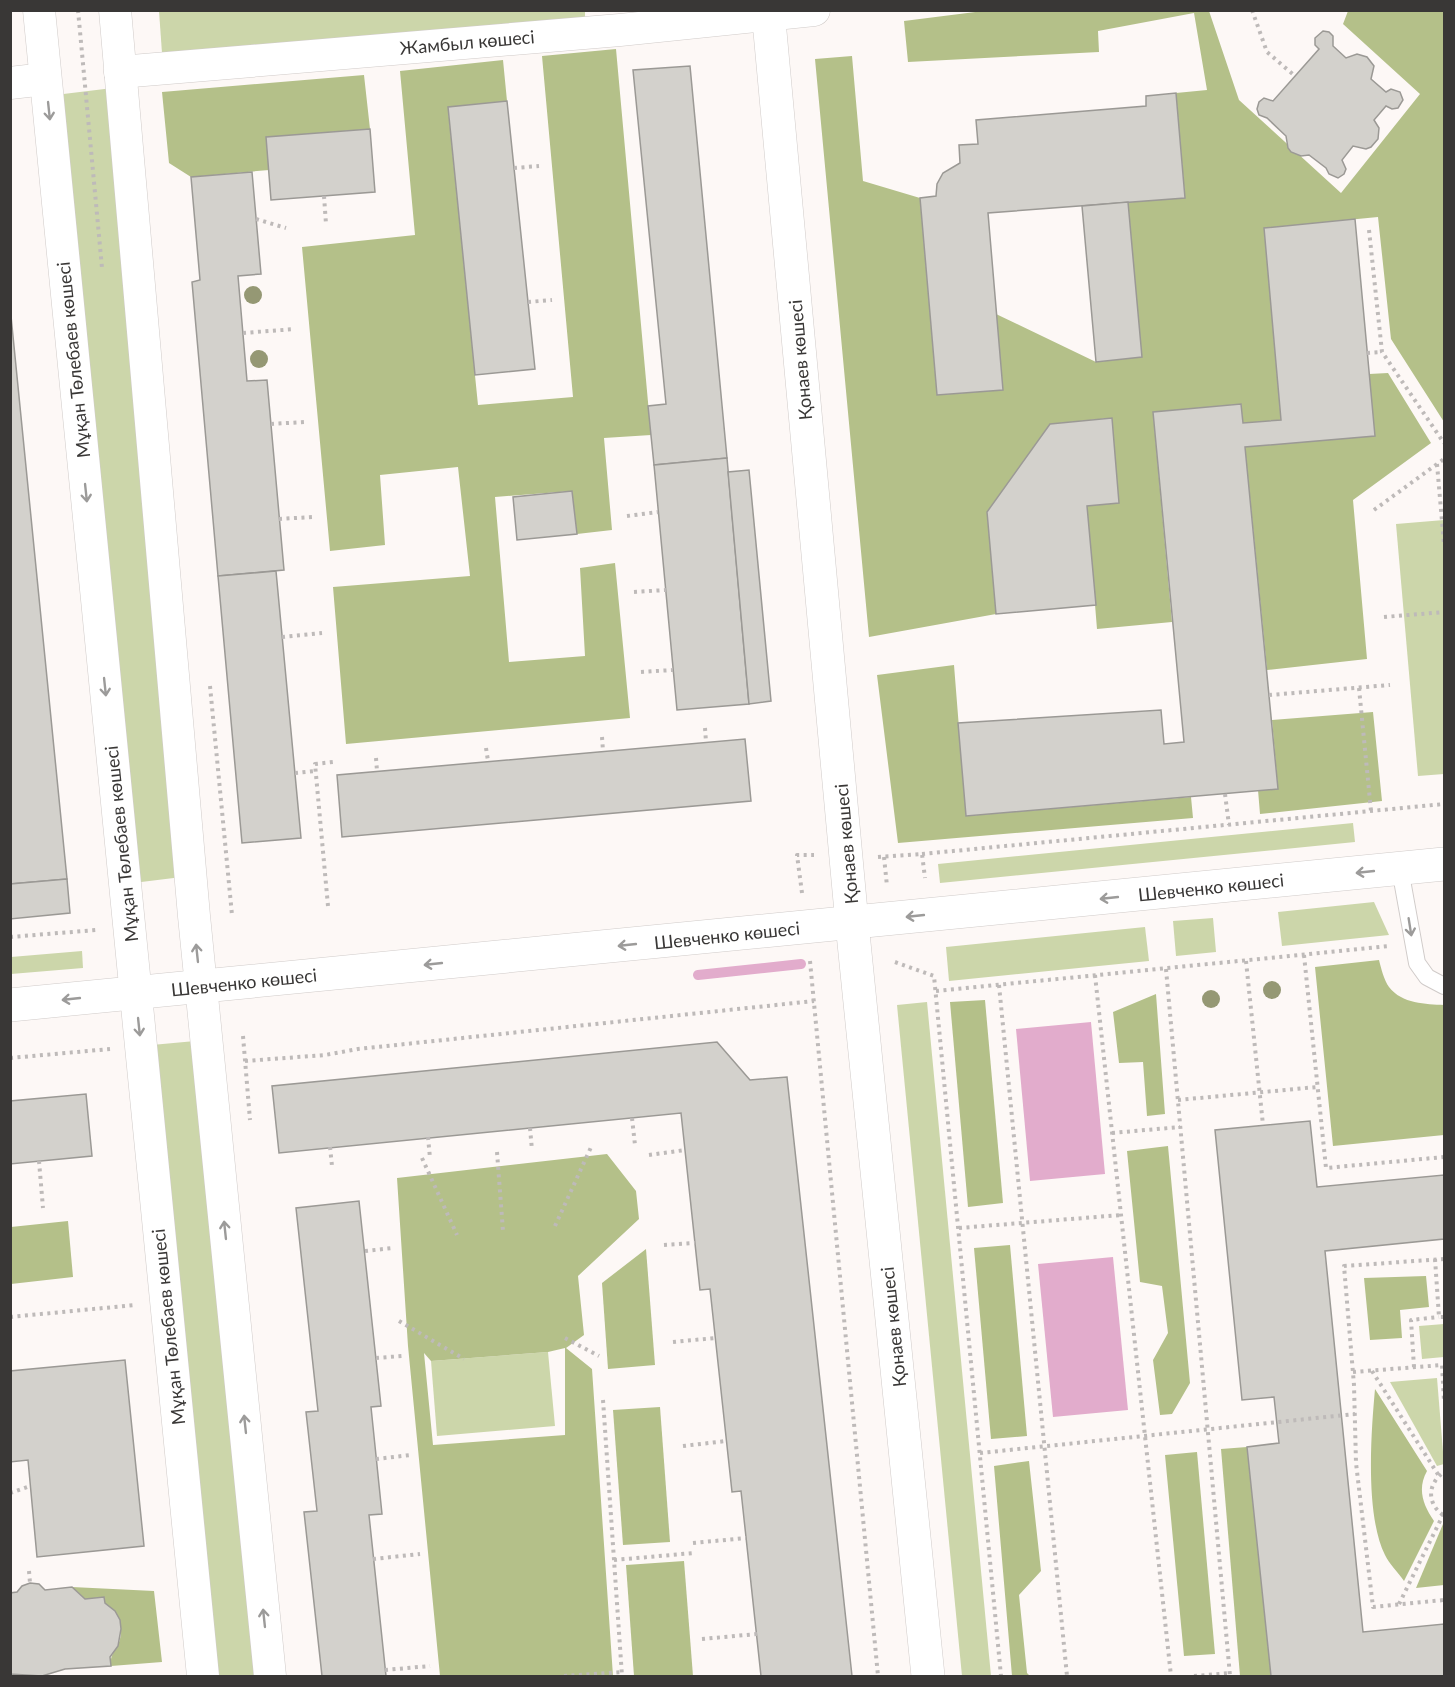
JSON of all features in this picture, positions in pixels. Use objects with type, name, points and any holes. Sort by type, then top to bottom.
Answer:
[{"type":"street","name":"Мұқан Төлебаев көшесі","points":[[39,10],[202,1677]]},
{"type":"street","points":[[115,10],[201,987],[270,1677]]},
{"type":"street","name":"Жамбыл көшесі","points":[[120,72],[814,10]]},
{"type":"street","name":"Қонаев көшесі","points":[[768,13],[852,923],[928,1677]]},
{"type":"street","points":[[10,83],[45,79]]},
{"type":"street","name":"Шевченко көшесі","points":[[10,1005],[1444,864]]},
{"type":"lane","points":[[1400,869],[1417,963],[1427,977],[1444,986]]},
{"type":"path","points":[[1252,10],[1267,52],[1295,76]]},
{"type":"path","points":[[85,92],[93,91]]},
{"type":"path","points":[[514,168],[539,166]]},
{"type":"path","points":[[324,196],[326,224]]},
{"type":"path","points":[[256,219],[286,228]]},
{"type":"path","points":[[1369,230],[1382,352],[1444,443]]},
{"type":"path","points":[[528,302],[552,300]]},
{"type":"path","points":[[243,333],[296,329]]},
{"type":"path","points":[[1368,353],[1382,352]]},
{"type":"path","points":[[271,424],[303,422]]},
{"type":"path","points":[[1374,510],[1444,459]]},
{"type":"path","points":[[1437,464],[1444,544]]},
{"type":"path","points":[[627,516],[658,512]]},
{"type":"path","points":[[279,519],[312,516]]},
{"type":"path","points":[[634,592],[666,590]]},
{"type":"path","points":[[1384,617],[1444,612]]},
{"type":"path","points":[[282,637],[322,633]]},
{"type":"path","points":[[641,672],[673,670]]},
{"type":"path","points":[[1269,695],[1390,685]]},
{"type":"path","points":[[1359,688],[1371,811]]},
{"type":"path","points":[[705,728],[706,742]]},
{"type":"path","points":[[602,737],[603,751]]},
{"type":"path","points":[[486,748],[488,761]]},
{"type":"path","points":[[376,758],[377,771]]},
{"type":"path","points":[[328,906],[315,764],[333,762]]},
{"type":"path","points":[[295,773],[316,771]]},
{"type":"path","points":[[1225,794],[1229,825]]},
{"type":"path","points":[[884,857],[1444,804]]},
{"type":"path","points":[[922,854],[925,878]]},
{"type":"path","points":[[10,937],[101,929]]},
{"type":"path","points":[[936,991],[1412,944]]},
{"type":"path","points":[[1304,955],[1326,1168],[1444,1157]]},
{"type":"path","points":[[1246,961],[1263,1125]]},
{"type":"path","points":[[895,962],[934,976],[1001,1677]]},
{"type":"path","points":[[1166,969],[1230,1675],[1194,1677]]},
{"type":"path","points":[[811,970],[878,1677]]},
{"type":"path","points":[[1095,975],[1171,1677]]},
{"type":"path","points":[[999,985],[1067,1677]]},
{"type":"path","points":[[245,1061],[325,1055],[358,1048],[814,1001]]},
{"type":"path","points":[[10,1058],[110,1048]]},
{"type":"path","points":[[1178,1100],[1317,1087]]},
{"type":"path","points":[[632,1118],[635,1145]]},
{"type":"path","points":[[1112,1132],[1180,1126]]},
{"type":"path","points":[[530,1128],[532,1150]]},
{"type":"path","points":[[428,1137],[430,1158]]},
{"type":"path","points":[[555,1226],[592,1145]]},
{"type":"path","points":[[330,1147],[332,1166]]},
{"type":"path","points":[[649,1155],[685,1150]]},
{"type":"path","points":[[497,1152],[503,1231]]},
{"type":"path","points":[[422,1158],[457,1235]]},
{"type":"path","points":[[39,1161],[44,1208]]},
{"type":"path","points":[[958,1228],[1121,1215]]},
{"type":"path","points":[[663,1245],[695,1243]]},
{"type":"path","points":[[364,1251],[393,1248]]},
{"type":"path","points":[[1414,1367],[1411,1320],[1442,1317],[1435,1259]]},
{"type":"path","points":[[1444,1259],[1344,1266],[1353,1372],[1356,1463],[1373,1607],[1444,1600]]},
{"type":"path","points":[[10,1317],[137,1304]]},
{"type":"path","points":[[399,1321],[464,1359]]},
{"type":"path","points":[[565,1338],[598,1356]]},
{"type":"path","points":[[673,1342],[715,1338]]},
{"type":"path","points":[[376,1358],[402,1356]]},
{"type":"path","points":[[1353,1372],[1443,1365],[1444,1398]]},
{"type":"path","points":[[1372,1371],[1438,1476]]},
{"type":"path","points":[[564,1677],[622,1674],[603,1400]]},
{"type":"path","points":[[980,1453],[1355,1414]]},
{"type":"path","points":[[683,1446],[726,1441]]},
{"type":"path","points":[[376,1459],[411,1455]]},
{"type":"path","points":[[1399,1604],[1444,1515],[1435,1508],[1431,1500],[1432,1484],[1444,1472]]},
{"type":"path","points":[[10,1493],[30,1486]]},
{"type":"path","points":[[693,1543],[746,1538]]},
{"type":"path","points":[[614,1560],[694,1553]]},
{"type":"path","points":[[373,1558],[420,1554]]},
{"type":"path","points":[[29,1571],[30,1583]]},
{"type":"path","points":[[702,1639],[757,1634]]},
{"type":"path","points":[[385,1670],[430,1666]]},
{"type":"green space","points":[[585,10],[585,19],[162,53],[159,11]]},
{"type":"green space","points":[[991,10],[1209,11],[1239,100],[1341,193],[1420,94],[1343,24],[1348,11],[1444,11],[1444,422],[1391,339],[1378,217],[1264,228],[1281,420],[1243,423],[1241,404],[1153,412],[1172,622],[1097,629],[1087,506],[1119,503],[1111,418],[1050,424],[987,512],[996,614],[869,637],[815,59],[852,56],[863,181],[920,198],[937,395],[1003,390],[996,314],[1096,362],[1141,357],[1128,202],[1185,197],[1176,93],[1207,90],[1194,13],[1098,31],[1099,52],[908,62],[904,21]]},
{"type":"green space","points":[[616,49],[651,435],[604,438],[612,530],[577,534],[572,491],[495,497],[509,662],[585,656],[580,568],[615,563],[630,718],[346,744],[333,587],[470,576],[458,467],[380,475],[385,545],[330,551],[302,247],[415,235],[400,71],[503,60],[507,101],[448,108],[478,405],[573,397],[542,56]]},
{"type":"green space","points":[[364,75],[370,129],[267,137],[269,170],[191,177],[169,163],[162,92]]},
{"type":"green space","points":[[121,87],[190,876],[125,884],[47,96]]},
{"type":"green space","points":[[1388,373],[1431,443],[1353,500],[1367,659],[1267,670],[1245,447],[1369,374]]},
{"type":"green space","points":[[1444,520],[1444,774],[1418,776],[1396,524]]},
{"type":"green space","points":[[954,665],[966,816],[1191,797],[1193,818],[898,843],[877,675]]},
{"type":"green space","points":[[1373,712],[1382,801],[1260,814],[1258,790],[1278,789],[1272,720]]},
{"type":"green space","points":[[1353,823],[1355,842],[940,883],[938,864]]},
{"type":"green space","points":[[1374,902],[1389,935],[1282,946],[1278,912]]},
{"type":"green space","points":[[1213,918],[1216,952],[1176,956],[1173,921]]},
{"type":"green space","points":[[1145,927],[1149,961],[949,981],[946,947]]},
{"type":"green space","points":[[82,951],[83,968],[11,974],[11,957]]},
{"type":"green space","points":[[1379,960],[1386,981],[1394,993],[1415,1002],[1444,1005],[1444,1135],[1333,1146],[1315,967]]},
{"type":"green space","points":[[1156,994],[1165,1114],[1147,1116],[1143,1062],[1119,1063],[1113,1012]]},
{"type":"green space","points":[[985,1000],[1003,1203],[968,1207],[950,1002]]},
{"type":"green space","points":[[927,1002],[991,1676],[962,1676],[897,1005]]},
{"type":"green space","points":[[206,1040],[270,1676],[203,1676],[141,1046]]},
{"type":"green space","points":[[1168,1146],[1190,1383],[1172,1414],[1160,1415],[1153,1360],[1168,1333],[1162,1286],[1140,1282],[1127,1151]]},
{"type":"green space","points":[[607,1154],[636,1191],[639,1219],[578,1276],[584,1335],[566,1348],[592,1369],[613,1676],[440,1676],[408,1346],[397,1178]],"holes":[[[565,1348],[565,1435],[433,1445],[424,1353],[431,1361],[548,1352]]]},
{"type":"green space","points":[[68,1221],[73,1277],[11,1284],[11,1227]]},
{"type":"green space","points":[[1010,1245],[1027,1436],[991,1439],[974,1248]]},
{"type":"green space","points":[[646,1249],[655,1365],[608,1369],[602,1283]]},
{"type":"green space","points":[[1426,1276],[1429,1307],[1400,1310],[1402,1338],[1370,1340],[1364,1278]]},
{"type":"green space","points":[[1444,1324],[1444,1357],[1422,1359],[1419,1326]]},
{"type":"green space","points":[[548,1352],[555,1426],[437,1436],[431,1361]]},
{"type":"green space","points":[[1437,1378],[1444,1464],[1437,1466],[1390,1382]]},
{"type":"green space","points":[[1375,1389],[1427,1471],[1422,1491],[1427,1509],[1434,1521],[1404,1581],[1385,1555],[1374,1518],[1371,1474]]},
{"type":"green space","points":[[660,1407],[670,1542],[623,1545],[613,1410]]},
{"type":"green space","points":[[1247,1447],[1271,1676],[1240,1676],[1221,1449]]},
{"type":"green space","points":[[1197,1452],[1215,1654],[1184,1656],[1165,1455]]},
{"type":"green space","points":[[1029,1461],[1041,1571],[1019,1595],[1027,1673],[1030,1676],[1012,1676],[994,1466]]},
{"type":"green space","points":[[1443,1524],[1444,1585],[1416,1588]]},
{"type":"green space","points":[[684,1561],[693,1676],[634,1676],[626,1565]]},
{"type":"green space","points":[[72,1587],[154,1591],[162,1662],[111,1666],[112,1656],[121,1635],[117,1618],[105,1603],[104,1597],[85,1599]]},
{"type":"shaded area","points":[[1091,1022],[1105,1174],[1030,1181],[1016,1029]]},
{"type":"shaded area","points":[[1113,1257],[1128,1410],[1053,1417],[1038,1264]]},
{"type":"building","points":[[1323,31],[1333,36],[1333,46],[1346,58],[1357,54],[1367,57],[1374,66],[1371,79],[1386,92],[1391,89],[1400,92],[1403,100],[1398,108],[1392,109],[1386,106],[1374,120],[1379,128],[1378,139],[1366,149],[1353,146],[1342,160],[1346,169],[1344,174],[1338,178],[1329,174],[1326,168],[1309,155],[1301,156],[1291,152],[1286,136],[1267,118],[1259,115],[1257,109],[1259,102],[1264,98],[1273,101],[1319,49],[1315,45],[1315,38]]},
{"type":"building","points":[[690,66],[727,458],[654,465],[648,406],[666,404],[633,70]]},
{"type":"building","points":[[1176,93],[1185,198],[988,213],[1003,390],[937,395],[920,198],[936,196],[937,184],[943,173],[960,163],[959,145],[978,144],[976,120],[1146,106],[1146,96]]},
{"type":"building","points":[[507,101],[535,369],[475,375],[448,107]]},
{"type":"building","points":[[370,129],[375,192],[271,200],[266,137]]},
{"type":"building","points":[[252,172],[261,274],[238,276],[247,381],[267,380],[284,570],[218,576],[192,282],[200,280],[191,177]]},
{"type":"building","points":[[1128,202],[1142,357],[1096,362],[1082,206]]},
{"type":"building","points":[[1355,219],[1375,436],[1245,447],[1278,789],[966,816],[958,723],[1161,710],[1164,744],[1184,742],[1153,412],[1241,404],[1243,423],[1281,420],[1264,228]]},
{"type":"building","points":[[10,306],[67,879],[10,884]]},
{"type":"building","points":[[1112,418],[1119,503],[1087,506],[1096,605],[996,614],[987,512],[1050,424]]},
{"type":"building","points":[[727,458],[749,704],[677,710],[654,465]]},
{"type":"building","points":[[749,470],[771,701],[749,704],[728,472]]},
{"type":"building","points":[[572,491],[577,534],[517,540],[513,497]]},
{"type":"building","points":[[276,571],[301,838],[242,843],[218,576]]},
{"type":"building","points":[[745,739],[751,801],[342,837],[337,775]]},
{"type":"building","points":[[67,879],[70,913],[10,919],[10,884]]},
{"type":"building","points":[[717,1042],[750,1080],[787,1077],[852,1676],[761,1676],[741,1491],[732,1492],[710,1289],[700,1290],[681,1113],[279,1153],[272,1086]]},
{"type":"building","points":[[86,1094],[92,1156],[10,1164],[10,1101]]},
{"type":"building","points":[[1310,1121],[1317,1187],[1444,1175],[1444,1239],[1325,1251],[1363,1632],[1444,1624],[1444,1676],[1271,1676],[1247,1447],[1279,1443],[1274,1397],[1242,1400],[1215,1130]]},
{"type":"building","points":[[359,1201],[381,1406],[371,1407],[382,1514],[369,1515],[386,1676],[322,1676],[304,1512],[317,1511],[306,1412],[318,1411],[296,1208]]},
{"type":"building","points":[[125,1360],[144,1546],[37,1557],[28,1460],[10,1462],[10,1371]]},
{"type":"building","points":[[30,1583],[39,1584],[45,1590],[72,1587],[85,1599],[104,1597],[105,1603],[115,1611],[120,1620],[121,1629],[118,1646],[110,1657],[111,1666],[65,1669],[42,1676],[10,1674],[10,1593],[17,1592],[22,1586]]},
{"type":"waterway","points":[[698,975],[801,964]]}]
